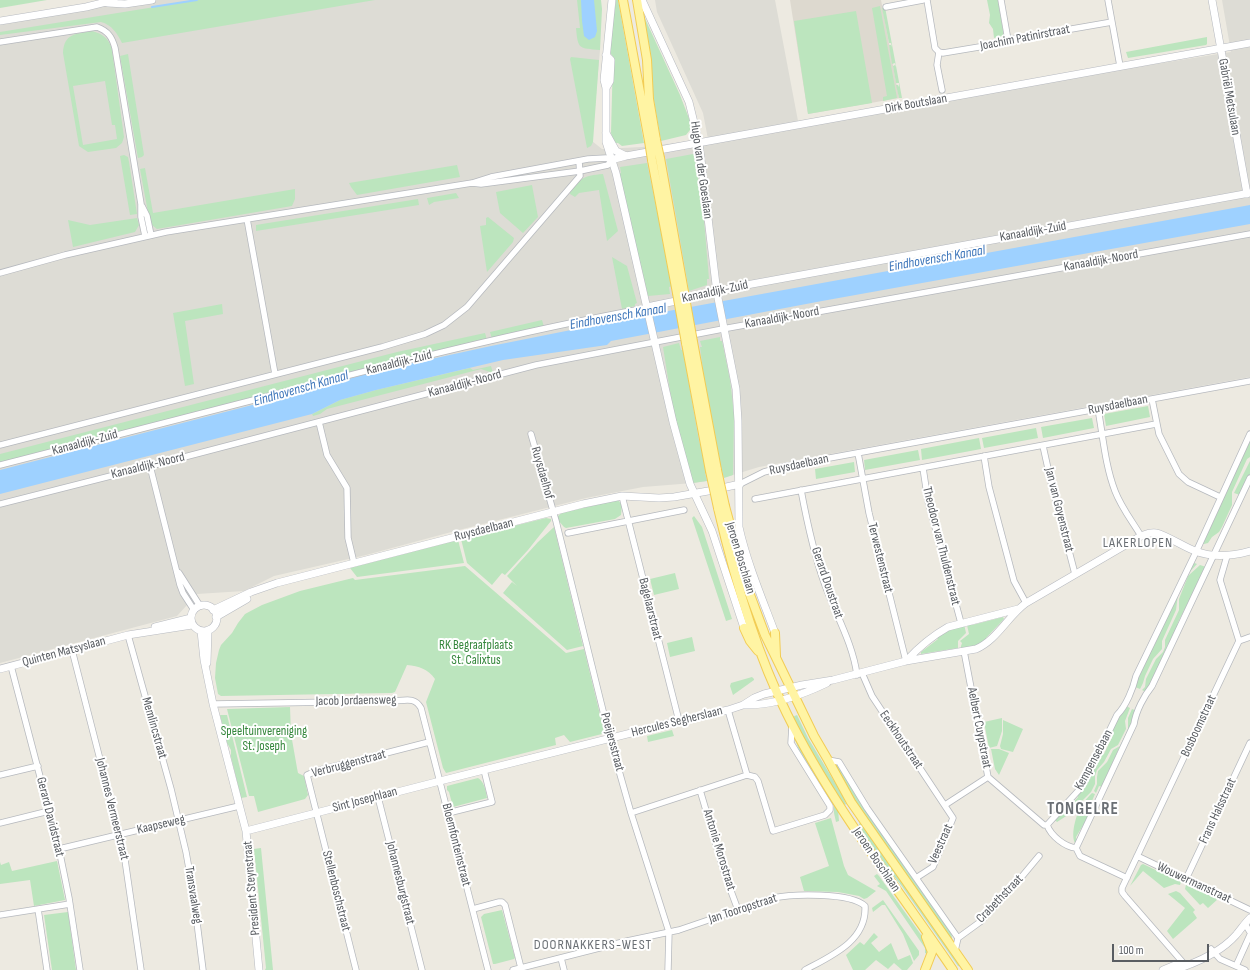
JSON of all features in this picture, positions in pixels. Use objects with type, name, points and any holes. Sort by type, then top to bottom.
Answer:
[{"type":"main road","points":[[623,0],[653,141]]},
{"type":"main road","points":[[637,0],[647,60],[653,141]]},
{"type":"main road","name":"Jeroen Boschlaan","points":[[653,141],[713,471],[738,586],[762,655],[776,691],[792,725],[845,813],[894,887],[953,970]]},
{"type":"main road","name":"Jeroen Boschlaan","points":[[721,507],[746,584],[765,635],[789,688],[814,736],[851,802],[968,970]]},
{"type":"main road","points":[[744,628],[750,641],[762,655]]},
{"type":"main road","points":[[775,633],[777,661]]},
{"type":"main road","points":[[925,970],[932,952],[926,938],[926,930]]},
{"type":"street","points":[[0,21],[114,0]]},
{"type":"street","points":[[106,1],[125,4],[152,0]]},
{"type":"street","points":[[612,0],[604,80],[606,88],[606,142],[616,173],[648,310]]},
{"type":"street","name":"Hugo van der Goeslaan","points":[[642,0],[689,102],[699,143],[718,302],[722,320]]},
{"type":"street","points":[[886,7],[923,0]]},
{"type":"street","points":[[927,0],[935,48],[939,52],[937,65],[942,90]]},
{"type":"street","points":[[1001,0],[1008,40]]},
{"type":"street","points":[[1108,0],[1120,66]]},
{"type":"street","name":"Gabriël Metsulaan","points":[[1212,0],[1248,194]]},
{"type":"street","name":"Joachim Patinirstraat","points":[[939,52],[943,54],[1003,43],[1008,40],[1112,22]]},
{"type":"street","points":[[0,42],[97,26],[110,34],[115,48],[141,204],[141,217],[148,235]]},
{"type":"street","name":"Dirk Boutslaan","points":[[611,160],[626,156],[1250,43]]},
{"type":"street","points":[[606,133],[616,151],[626,156]]},
{"type":"street","points":[[0,273],[148,235],[472,183],[490,177],[599,157],[611,160]]},
{"type":"street","points":[[472,183],[481,184],[580,171],[608,165],[611,160]]},
{"type":"street","points":[[0,445],[382,347],[425,334],[444,325],[467,307],[580,176],[579,161]]},
{"type":"street","name":"Kanaaldijk-Zuid","points":[[0,465],[430,355],[593,318],[643,309],[648,310],[741,286],[1248,194]]},
{"type":"street","points":[[246,219],[275,374]]},
{"type":"street","name":"Kanaaldijk-Noord","points":[[0,504],[536,365],[655,341],[1250,235]]},
{"type":"street","name":"Jeroen Boschlaan","points":[[648,310],[673,422],[690,484],[712,531],[744,628]]},
{"type":"street","name":"Jeroen Boschlaan","points":[[722,320],[736,389],[740,484],[739,527],[758,590],[775,633]]},
{"type":"street","name":"Ruysdaelbaan","points":[[215,614],[264,588],[277,583],[553,512],[622,496],[659,498],[694,494],[740,484],[764,472],[858,453],[1250,381]]},
{"type":"street","points":[[1152,399],[1159,434],[1180,474],[1188,482],[1220,498]]},
{"type":"street","points":[[1098,409],[1106,460],[1114,490],[1120,503],[1141,536]]},
{"type":"street","points":[[319,422],[327,455],[347,488],[348,538],[354,563]]},
{"type":"street","name":"Ruysdaelbaan","points":[[755,498],[1156,424]]},
{"type":"street","name":"Ruysdaelhof","points":[[531,434],[553,512]]},
{"type":"street","name":"Kempensebaan","points":[[1047,825],[1078,791],[1087,777],[1128,696],[1250,434]]},
{"type":"street","name":"Jan van Goyenstraat","points":[[1043,446],[1075,574]]},
{"type":"street","name":"Terwestenstraat","points":[[858,453],[869,513],[906,661]]},
{"type":"street","points":[[984,456],[989,487],[1014,581],[1026,603]]},
{"type":"street","points":[[150,466],[178,571],[197,608],[192,621],[196,629],[204,631],[214,625],[215,614],[205,606],[197,608]]},
{"type":"street","name":"Theodoor van Thuldenstraat","points":[[923,468],[928,501],[961,624]]},
{"type":"street","name":"Kempensebaan","points":[[1076,848],[1134,724],[1138,712],[1152,686],[1250,478]]},
{"type":"street","name":"Gerard Doustraat","points":[[801,490],[807,522],[825,584],[860,674]]},
{"type":"street","name":"Bagelaarstraat","points":[[622,496],[678,721]]},
{"type":"street","points":[[568,533],[684,510]]},
{"type":"street","name":"Poeijersstraat","points":[[553,512],[610,739],[631,813],[669,932],[668,970]]},
{"type":"street","points":[[833,680],[906,661],[976,649],[986,643],[1018,609],[1026,603],[1141,536],[1149,533],[1156,533],[1196,552],[1214,556],[1227,556],[1250,551]]},
{"type":"street","points":[[1227,556],[1220,580],[1239,641],[1250,637]]},
{"type":"street","points":[[906,661],[940,631],[948,627],[1018,609]]},
{"type":"street","name":"Quinten Matsyslaan","points":[[0,669],[128,635],[141,630],[192,621]]},
{"type":"street","name":"President Steynstraat","points":[[204,631],[202,645],[213,704],[246,831],[260,970]]},
{"type":"street","name":"Memlincstraat","points":[[128,635],[171,789],[178,821]]},
{"type":"street","name":"Bosboomstraat","points":[[1185,964],[1122,892],[1122,888],[1239,641]]},
{"type":"street","name":"Johannes Vermeerstraat","points":[[72,650],[120,834],[127,868],[141,970]]},
{"type":"street","name":"Aelbert Cuypstraat","points":[[964,651],[988,777],[1044,825],[1047,825]]},
{"type":"street","name":"Gerard Davidstraat","points":[[11,666],[59,849],[70,904],[80,970]]},
{"type":"street","name":"Eeckhoutstraat","points":[[860,674],[872,696],[945,805]]},
{"type":"street","name":"Hercules Segherslaan","points":[[610,739],[678,721],[728,710],[743,705],[760,695],[802,684],[833,680]]},
{"type":"street","name":"Hercules Segherslaan","points":[[743,705],[755,706],[794,697],[807,693],[833,680]]},
{"type":"street","name":"Jacob Jordaensweg","points":[[213,704],[412,700],[418,703],[421,708],[440,781]]},
{"type":"street","points":[[631,813],[747,775],[728,710]]},
{"type":"street","name":"Jeroen Boschlaan","points":[[747,775],[755,777],[758,781],[773,831],[825,815],[830,810],[828,802],[791,743],[792,725]]},
{"type":"street","name":"Sint Josephlaan","points":[[246,831],[610,739]]},
{"type":"street","name":"Verbruggenstraat","points":[[316,813],[307,778],[309,773],[429,742]]},
{"type":"street","name":"Frans Halsstraat","points":[[1186,879],[1250,743]]},
{"type":"street","name":"Jeroen Boschlaan","points":[[828,760],[839,762],[867,808],[958,938]]},
{"type":"street","points":[[0,775],[38,766]]},
{"type":"street","points":[[448,813],[492,802],[484,770]]},
{"type":"street","points":[[945,805],[988,777]]},
{"type":"street","name":"Bloemfonteinstraat","points":[[440,781],[488,970]]},
{"type":"street","name":"Antonie Morostraat","points":[[700,790],[738,910]]},
{"type":"street","name":"Johannesburgstraat","points":[[378,797],[422,970]]},
{"type":"street","name":"Veestraat","points":[[916,878],[933,867],[953,818],[945,805]]},
{"type":"street","name":"Kaapseweg","points":[[59,849],[239,806]]},
{"type":"street","points":[[0,823],[49,811]]},
{"type":"street","name":"Stellenboschstraat","points":[[316,813],[356,970]]},
{"type":"street","name":"Transvaalweg","points":[[178,821],[194,891],[203,970]]},
{"type":"street","points":[[1047,825],[1049,832],[1068,847],[1076,848],[1080,856],[1126,878]]},
{"type":"street","name":"Crabethstraat","points":[[958,938],[980,922],[1014,886],[1039,856]]},
{"type":"street","name":"Wouwermanstraat","points":[[1137,856],[1250,910]]},
{"type":"street","name":"Jan Tooropstraat","points":[[513,970],[679,930],[773,898],[805,894],[838,897],[855,900],[862,903],[865,906],[866,911],[863,922],[849,944],[805,970]]},
{"type":"street","points":[[473,908],[499,902],[502,902],[505,905],[522,968]]},
{"type":"street","points":[[0,915],[70,904]]},
{"type":"street","points":[[38,909],[47,970]]},
{"type":"street","points":[[1174,970],[1212,950],[1250,918]]},
{"type":"street","points":[[1242,926],[1250,932]]},
{"type":"street","points":[[1236,966],[1250,935]]},
{"type":"street","points":[[955,951],[958,938]]},
{"type":"street","points":[[1212,950],[1220,959],[1244,970]]},
{"type":"street","points":[[561,958],[564,970]]},
{"type":"street","points":[[1163,970],[1185,964]]},
{"type":"shaded area","points":[[131,0],[584,0],[600,50],[592,141],[602,149],[642,147],[708,139],[703,113],[657,12],[655,0],[775,0],[798,121],[1231,52],[1222,0],[1250,0],[1250,377],[759,467],[707,481],[643,487],[586,498],[366,555],[274,576],[244,591],[197,594],[177,616],[0,663],[0,25]]},
{"type":"shaded area","points":[[790,0],[881,0],[899,98],[808,114]]},
{"type":"green space","points":[[0,0],[47,0],[0,8]]},
{"type":"green space","points":[[198,0],[375,0],[122,43],[114,30],[101,22],[0,35],[0,32]]},
{"type":"green space","points":[[577,0],[601,0],[600,50],[584,48],[579,44],[576,28],[580,28]]},
{"type":"green space","points":[[616,0],[618,0],[644,143],[622,146],[618,143],[614,143],[611,133],[613,57],[609,51]]},
{"type":"green space","points":[[987,0],[998,0],[1004,36],[994,38],[993,29],[989,23],[990,15]]},
{"type":"green space","points":[[880,6],[897,98],[883,101],[883,97],[887,96],[872,8]]},
{"type":"green space","points":[[885,7],[902,98],[899,98],[896,85],[899,87],[899,83],[896,83],[893,66],[895,65],[896,67],[895,63],[892,64],[889,45],[892,47],[891,43],[889,43],[882,8]]},
{"type":"green space","points":[[856,11],[872,103],[808,114],[794,21]]},
{"type":"green space","points":[[642,12],[680,95],[690,121],[690,130],[686,135],[661,141],[643,38]]},
{"type":"green space","points":[[92,31],[102,35],[111,46],[124,137],[122,143],[116,148],[88,152],[79,146],[63,53],[64,46],[68,38],[76,34]],"holes":[[[105,81],[112,125],[115,125],[117,139],[83,145],[73,86]]]},
{"type":"green space","points":[[1207,37],[1206,45],[1128,58],[1126,52]]},
{"type":"green space","points":[[128,54],[144,155],[138,158],[120,56]]},
{"type":"green space","points":[[571,57],[599,60],[593,142],[591,146],[587,148],[570,59]]},
{"type":"green space","points":[[693,154],[695,156],[704,220],[709,279],[707,279],[707,285],[689,291],[666,159]]},
{"type":"green space","points":[[124,155],[128,157],[137,214],[130,215],[120,156]]},
{"type":"green space","points":[[647,163],[673,286],[669,287],[670,294],[648,296],[619,174],[621,173],[620,167]]},
{"type":"green space","points":[[457,165],[460,177],[357,195],[349,183]]},
{"type":"green space","points":[[145,168],[153,213],[295,189],[295,199],[292,206],[157,229],[152,225],[149,218],[140,169]]},
{"type":"green space","points":[[603,174],[618,231],[607,241],[599,190],[579,193],[575,197],[570,194],[570,191],[584,178]]},
{"type":"green space","points":[[532,185],[538,217],[523,233],[500,213],[496,192]]},
{"type":"green space","points":[[456,193],[459,198],[434,202],[429,205],[427,198]]},
{"type":"green space","points":[[418,199],[419,205],[256,231],[256,225]]},
{"type":"green space","points":[[488,217],[514,238],[513,242],[487,272],[480,226],[486,225],[486,218]]},
{"type":"green space","points":[[137,218],[139,225],[135,232],[73,247],[68,220],[90,225]]},
{"type":"green space","points":[[612,257],[627,266],[637,303],[635,306],[622,309]]},
{"type":"green space","points":[[222,304],[223,314],[185,321],[194,384],[185,386],[173,313]]},
{"type":"green space","points":[[542,320],[544,327],[492,339],[490,332]]},
{"type":"green space","points":[[485,333],[487,340],[400,359],[0,463],[0,454],[397,352]]},
{"type":"green space","points":[[720,337],[730,380],[734,414],[733,475],[724,478],[708,408],[700,347],[702,347],[700,341]]},
{"type":"green space","points":[[679,343],[681,350],[683,350],[699,441],[708,470],[705,473],[707,481],[693,483],[674,416],[663,347]]},
{"type":"green space","points":[[491,366],[493,373],[481,369],[327,409],[320,414],[313,416],[312,414],[340,400],[376,390],[470,368],[473,370]]},
{"type":"green space","points":[[1148,406],[1150,417],[1106,426],[1104,414]]},
{"type":"green space","points":[[1092,418],[1094,428],[1043,438],[1041,427]]},
{"type":"green space","points":[[1036,428],[1038,438],[984,448],[982,438]]},
{"type":"green space","points":[[979,438],[981,449],[922,460],[921,449]]},
{"type":"green space","points":[[1250,439],[1250,457],[1247,459],[1232,492],[1232,505],[1222,527],[1208,543],[1201,543],[1213,522],[1221,504],[1220,503]]},
{"type":"green space","points":[[918,450],[920,460],[865,470],[864,460]]},
{"type":"green space","points":[[1250,461],[1250,474],[1240,495],[1234,493]]},
{"type":"green space","points":[[854,462],[855,472],[816,479],[815,469]]},
{"type":"green space","points":[[618,500],[622,505],[621,515],[615,519],[566,528],[557,519],[561,513]]},
{"type":"green space","points":[[694,516],[702,527],[732,619],[726,621],[692,518]]},
{"type":"green space","points":[[546,518],[551,519],[551,521],[528,550],[505,575],[502,573],[492,585],[467,563],[461,539]]},
{"type":"green space","points":[[554,527],[583,646],[567,650],[503,593],[512,582],[517,586],[507,576]]},
{"type":"green space","points":[[458,540],[464,563],[357,577],[350,568]]},
{"type":"green space","points":[[1192,562],[1197,564],[1187,575],[1178,594],[1176,610],[1162,641],[1162,649],[1153,659],[1140,689],[1135,687],[1140,672],[1157,635],[1160,633]]},
{"type":"green space","points":[[1200,565],[1206,567],[1186,609],[1179,620],[1174,636],[1168,644],[1146,692],[1142,690],[1145,687],[1146,679],[1156,659],[1163,652],[1165,640],[1179,610],[1179,599],[1188,576]]},
{"type":"green space","name":"RK Begraafplaats St. Calixtus","points":[[465,566],[566,653],[584,649],[604,731],[602,734],[570,742],[564,735],[555,738],[556,745],[446,773],[443,768],[426,702],[435,679],[426,670],[419,667],[407,665],[395,692],[392,693],[221,696],[218,694],[215,678],[216,663],[221,645],[232,633],[245,614],[262,605],[300,591],[353,578],[355,580]]},
{"type":"green space","points":[[675,573],[679,589],[654,595],[650,579]]},
{"type":"green space","points":[[1003,617],[1004,619],[986,638],[988,640],[983,645],[961,650],[962,643],[960,641],[969,634],[967,625]]},
{"type":"green space","points":[[964,624],[966,633],[958,641],[958,648],[921,654],[921,652],[938,639],[936,636],[942,632]]},
{"type":"green space","points":[[692,637],[695,651],[670,657],[667,643]]},
{"type":"green space","points":[[752,677],[754,680],[733,695],[730,686],[731,683]]},
{"type":"green space","points":[[1126,706],[1130,708],[1125,721],[1126,729],[1118,745],[1111,749],[1104,762],[1097,770],[1095,784],[1091,792],[1074,811],[1057,822],[1055,820],[1063,811],[1067,810],[1078,797],[1078,793],[1088,781],[1101,755],[1104,754],[1113,735],[1112,732],[1119,716]]},
{"type":"green space","name":"Speeltuinvereniging St. Joseph","points":[[290,707],[291,734],[298,773],[304,776],[308,795],[305,799],[258,812],[254,796],[249,796],[227,709]]},
{"type":"green space","points":[[1132,709],[1137,711],[1122,745],[1120,746],[1128,729],[1128,718]]},
{"type":"green space","points":[[220,715],[227,715],[247,797],[241,798],[231,757],[231,750],[227,743]]},
{"type":"green space","points":[[797,715],[808,738],[843,796],[845,805],[839,798],[813,755],[792,717]]},
{"type":"green space","points":[[1002,718],[1002,731],[997,746],[989,748],[984,722]]},
{"type":"green space","points":[[1003,720],[1023,729],[1013,752],[1001,749],[1000,746],[1003,734]]},
{"type":"green space","points":[[672,730],[674,736],[648,742],[647,736]]},
{"type":"green space","points":[[794,737],[838,809],[839,821],[836,822],[834,806],[799,750]]},
{"type":"green space","points":[[1120,746],[1112,764],[1113,766],[1102,787],[1099,786],[1096,793],[1094,791],[1097,784],[1098,771],[1107,762],[1113,750]]},
{"type":"green space","points":[[991,749],[999,749],[1009,753],[999,775],[995,769]]},
{"type":"green space","points":[[836,762],[861,804],[934,909],[937,910],[945,921],[950,929],[952,942],[857,805],[833,765]]},
{"type":"green space","points":[[478,778],[483,784],[487,798],[453,807],[447,786]]},
{"type":"green space","points":[[1092,793],[1095,794],[1092,801],[1095,803],[1087,820],[1076,837],[1077,841],[1075,843],[1073,834],[1077,817],[1083,803]]},
{"type":"green space","points":[[831,818],[844,866],[848,875],[876,891],[867,898],[864,899],[859,896],[838,892],[804,891],[800,877],[829,866],[815,823]]},
{"type":"green space","points":[[859,823],[862,825],[962,967],[958,966],[901,885],[873,851],[860,831]]},
{"type":"green space","points":[[261,848],[273,970],[265,970],[254,849]]},
{"type":"green space","points":[[57,861],[65,900],[34,906],[30,880],[0,884],[0,862],[1,865],[9,862],[12,871]]},
{"type":"green space","points":[[1143,864],[1181,882],[1180,885],[1175,884],[1164,888],[1143,871],[1130,886],[1141,865]]},
{"type":"green space","points":[[877,874],[927,943],[929,955],[925,953],[925,948],[886,891],[877,886],[880,884],[874,876]]},
{"type":"green space","points":[[1186,885],[1218,899],[1208,908],[1203,903],[1200,905],[1185,889]]},
{"type":"green space","points":[[1176,891],[1180,893],[1195,910],[1193,912],[1197,918],[1173,939],[1167,931],[1185,908],[1168,894]]},
{"type":"green space","points":[[883,900],[919,951],[919,955],[914,961],[903,934],[885,905],[882,905],[873,912],[872,908]]},
{"type":"green space","points":[[502,910],[515,958],[493,964],[481,917],[484,914]]},
{"type":"green space","points":[[68,912],[76,970],[52,970],[44,915]]},
{"type":"green space","points":[[874,933],[878,937],[871,943],[879,952],[891,943],[898,960],[910,955],[913,963],[907,970],[902,970],[894,963],[888,969],[876,960],[865,970],[853,970],[846,955],[860,942],[864,945]]},
{"type":"water","points":[[581,0],[594,0],[597,31],[595,37],[589,40],[584,36]]},
{"type":"water","points":[[1250,205],[1250,224],[822,301],[611,341],[607,345],[503,360],[376,390],[340,400],[312,414],[0,494],[0,470],[322,387],[376,371],[641,316]]},
{"type":"waterway","points":[[152,7],[197,0]]},
{"type":"district","name":"LAKERLOPEN","points":[[1138,543]]},
{"type":"district","name":"TONGELRE","points":[[1083,810]]},
{"type":"district","name":"DOORNAKKERS-WEST","points":[[593,945]]},
{"type":"water label","name":"Eindhovensch Kanaal","points":[[937,259]]},
{"type":"water label","name":"Eindhovensch Kanaal","points":[[618,317]]},
{"type":"water label","name":"Eindhovensch Kanaal","points":[[301,389]]}]
